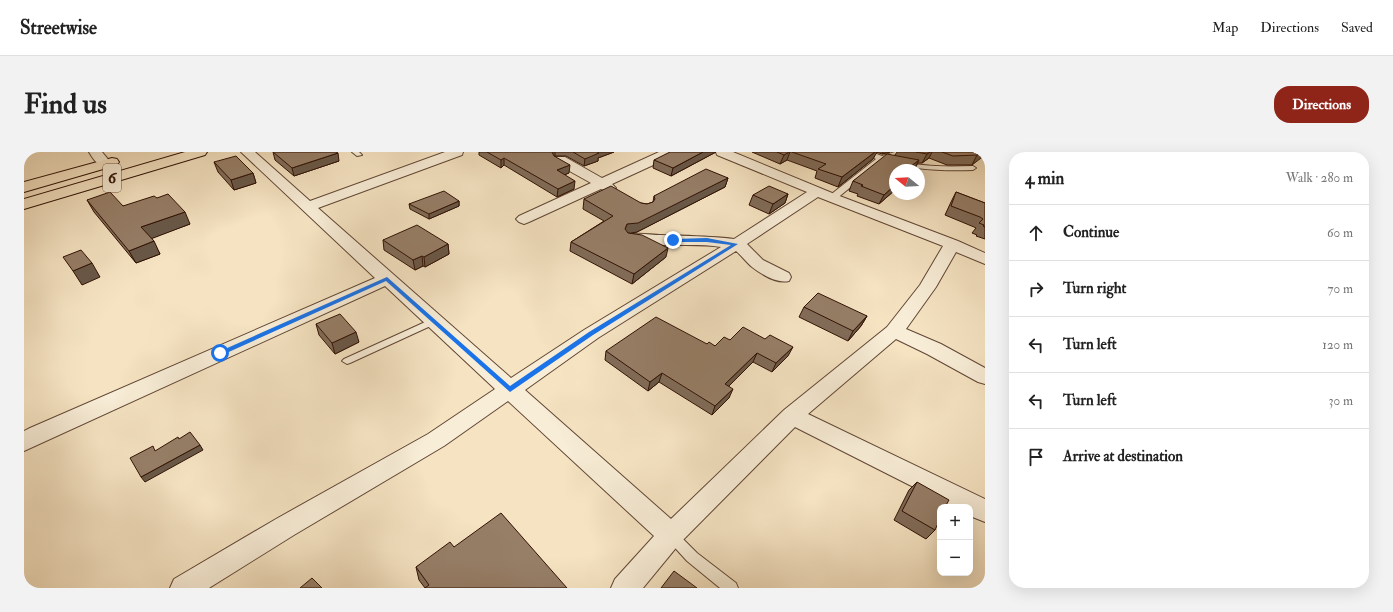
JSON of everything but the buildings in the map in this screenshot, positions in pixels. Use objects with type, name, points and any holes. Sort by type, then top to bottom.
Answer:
[{"type":"highway","name":"6","points":[[24,204],[200,152]]},
{"type":"highway","name":"6","points":[[24,187],[126,158]]},
{"type":"street","points":[[95,152],[105,164]]},
{"type":"street","points":[[247,152],[671,535]]},
{"type":"street","points":[[308,207],[457,152]]},
{"type":"street","points":[[524,219],[670,152]]},
{"type":"street","points":[[722,152],[824,195],[952,244],[985,259]]},
{"type":"street","points":[[560,160],[619,194]]},
{"type":"street","points":[[184,588],[285,527],[436,440],[591,334],[736,244],[824,195]]},
{"type":"street","points":[[633,238],[660,240],[707,240],[736,244],[746,251],[757,263],[783,277]]},
{"type":"street","points":[[625,588],[645,567],[671,535],[792,416],[894,331],[927,287],[952,244]]},
{"type":"street","points":[[24,442],[387,278]]},
{"type":"street","points":[[894,331],[934,349],[985,377]]},
{"type":"street","points":[[792,416],[985,511]]},
{"type":"lane","points":[[865,152],[880,159],[894,163],[949,169],[973,168]]},
{"type":"lane","points":[[824,195],[880,159],[902,152]]},
{"type":"lane","points":[[347,361],[434,321]]},
{"type":"lane","points":[[671,535],[692,557],[731,588]]},
{"type":"route","points":[[220,353],[312,313],[341,298],[387,278],[510,390],[530,374],[591,334],[736,244],[707,240],[673,240]]}]
